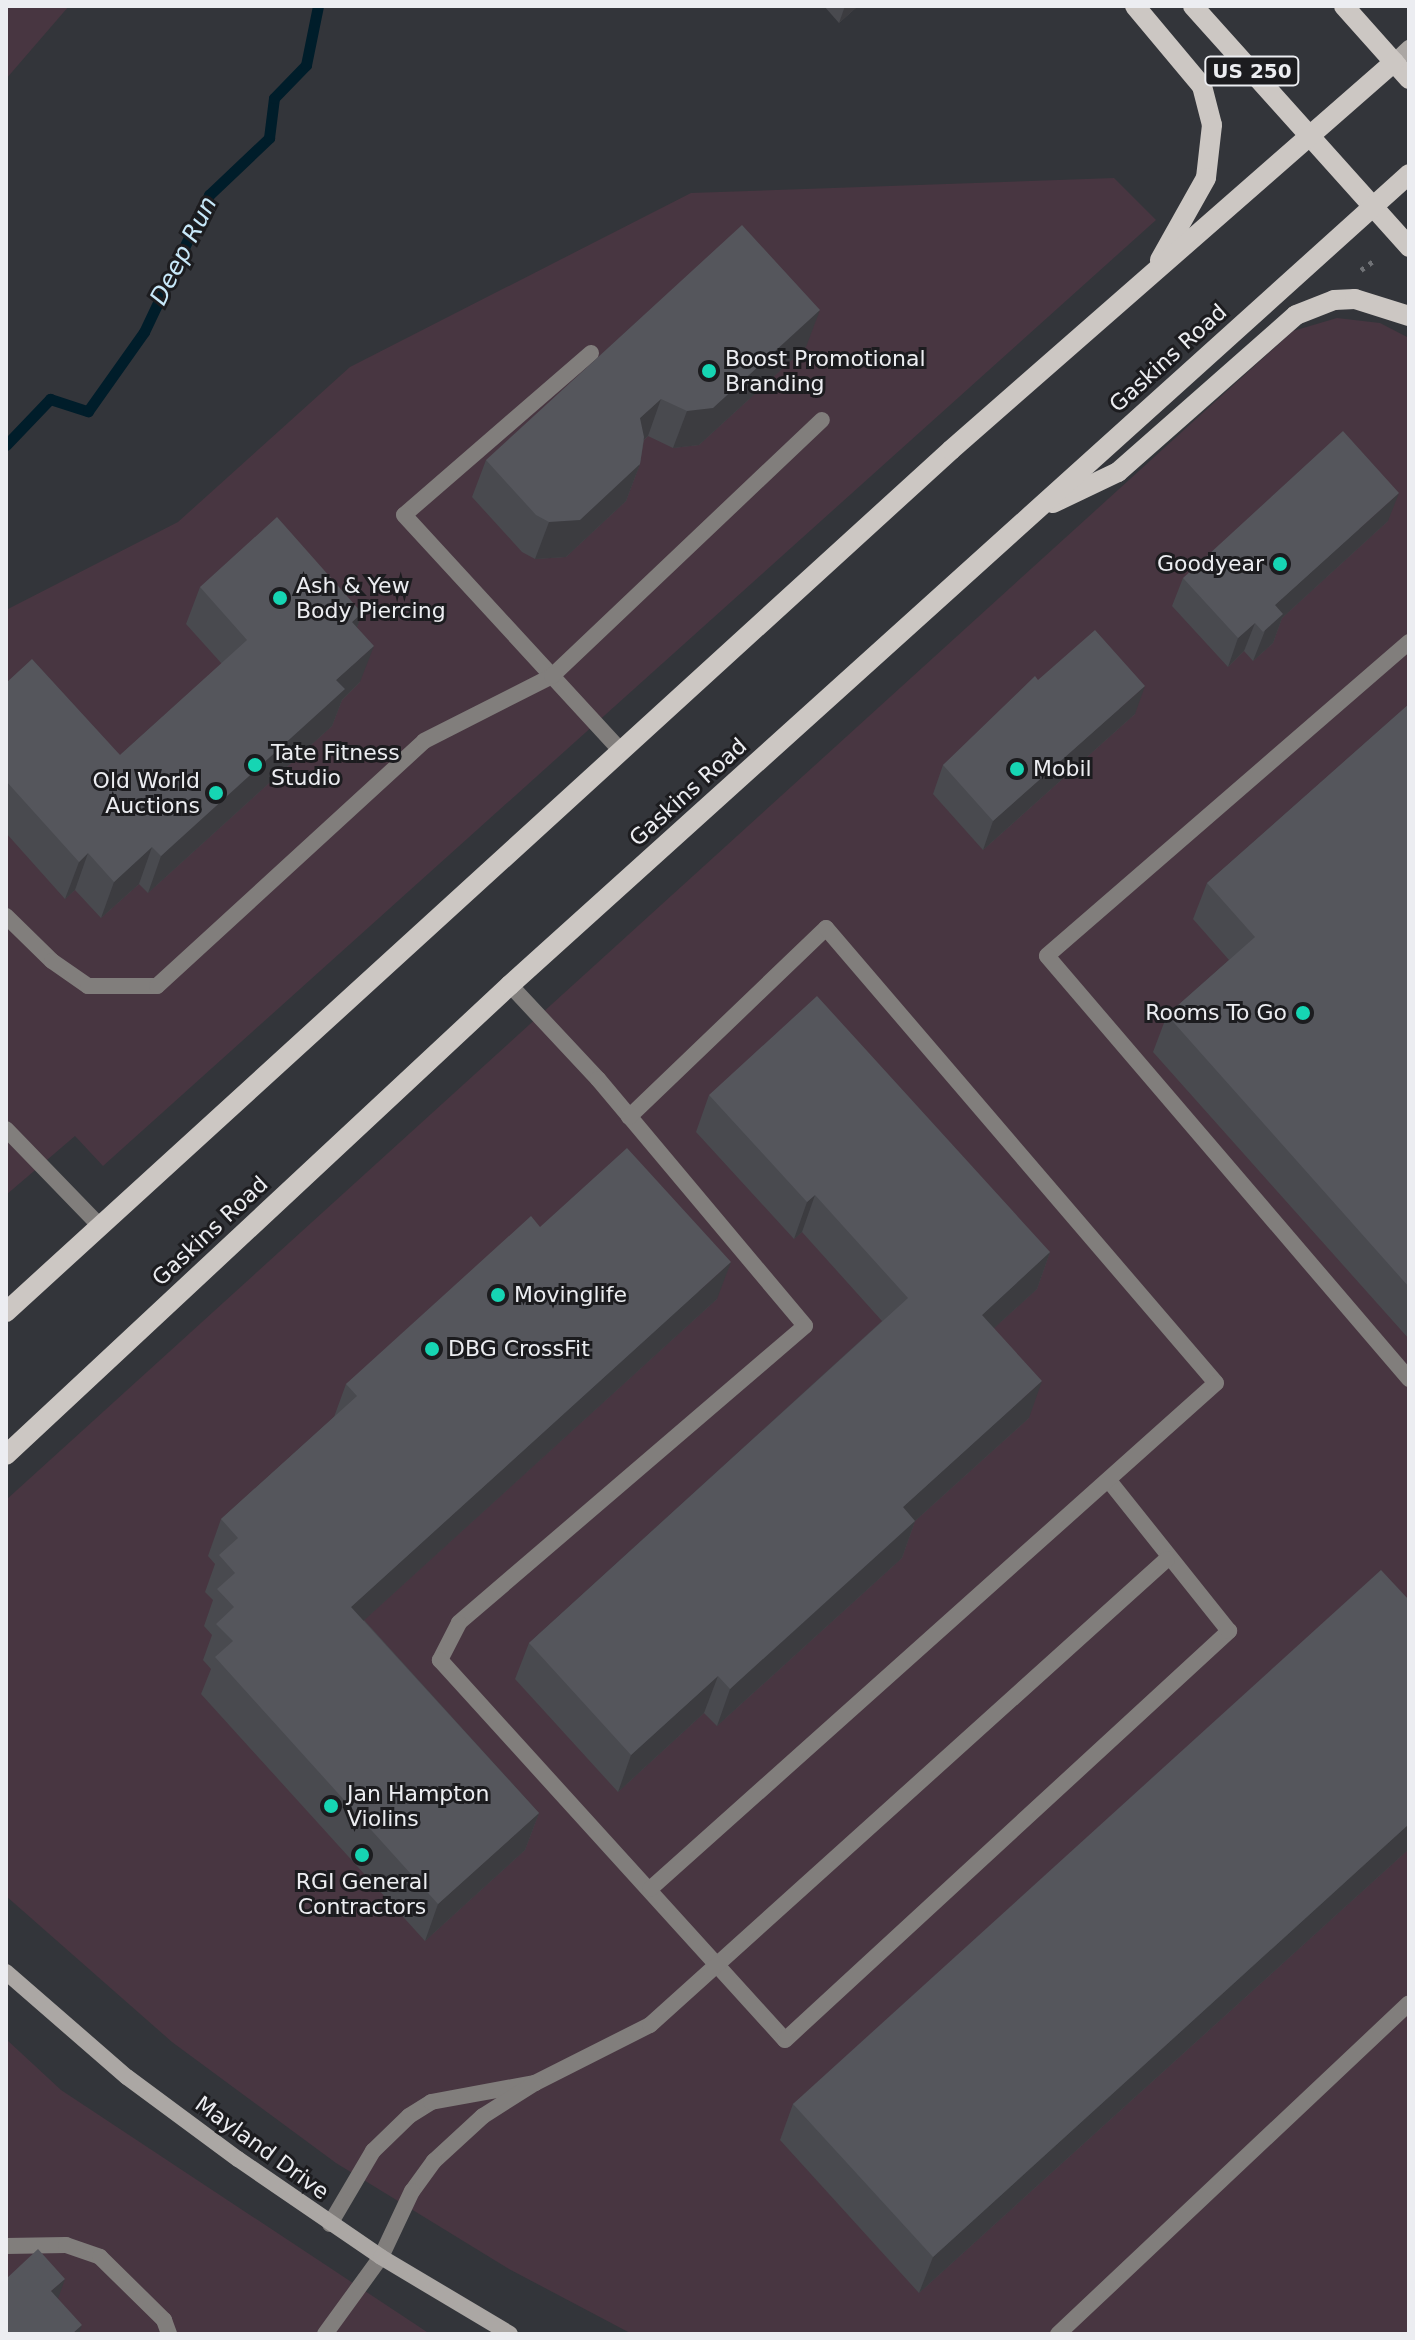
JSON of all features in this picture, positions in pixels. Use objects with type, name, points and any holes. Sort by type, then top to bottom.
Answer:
[{"type":"main road","points":[[1135,6],[1196,76],[1212,125],[1206,178],[1153,273]]},
{"type":"main road","name":"US 250","points":[[1193,6],[1409,247]]},
{"type":"main road","points":[[1344,6],[1401,55],[1409,79]]},
{"type":"main road","points":[[6,1312],[621,751],[1153,273],[1401,55]]},
{"type":"main road","name":"Gaskins Road","points":[[6,1455],[510,985],[1409,174]]},
{"type":"main road","points":[[1031,514],[1118,472],[1296,315],[1334,300],[1355,299],[1409,316]]},
{"type":"main road","name":"Mayland Drive","points":[[6,1972],[127,2077],[330,2224],[510,2334]]},
{"type":"street","points":[[591,353],[404,515],[621,751]]},
{"type":"street","points":[[6,916],[52,961],[88,986],[157,986],[424,741],[552,676],[822,420]]},
{"type":"street","points":[[1409,642],[1047,956],[1409,1379]]},
{"type":"street","points":[[629,1117],[826,928],[1216,1383],[1110,1482],[650,1889]]},
{"type":"street","points":[[510,985],[629,1117],[805,1326],[459,1623],[440,1660],[785,2040],[1229,1631],[1167,1559],[1110,1482]]},
{"type":"street","points":[[6,1129],[100,1226]]},
{"type":"street","points":[[325,2334],[381,2257],[400,2212],[434,2161],[483,2116],[535,2083],[650,2025],[1167,1559]]},
{"type":"street","points":[[1058,2334],[1409,2003]]},
{"type":"street","points":[[330,2224],[373,2151],[409,2116],[431,2102],[535,2083]]},
{"type":"street","points":[[6,2246],[66,2245],[100,2257],[164,2320],[169,2334]]},
{"type":"path","points":[[1355,274],[1376,259]]},
{"type":"shaded area","points":[[6,6],[69,6],[6,79]]},
{"type":"shaded area","points":[[1114,178],[1156,220],[103,1166],[75,1136],[6,1195],[6,610],[178,522],[350,367],[691,193]]},
{"type":"shaded area","points":[[1337,318],[1380,323],[1409,338],[1409,2334],[632,2334],[509,2269],[336,2163],[172,2042],[6,1896],[6,1500],[1293,331]]},
{"type":"shaded area","points":[[6,2039],[61,2090],[430,2334],[6,2334]]},
{"type":"building","points":[[742,225],[820,310],[713,408],[687,411],[661,399],[640,418],[644,437],[640,464],[580,520],[549,522],[536,515],[486,460]]},
{"type":"building","name":"Goodyear","points":[[1343,431],[1399,493],[1275,605],[1283,614],[1263,632],[1255,623],[1238,638],[1183,578]]},
{"type":"building","points":[[277,517],[362,613],[352,622],[374,646],[336,680],[345,689],[161,856],[152,847],[114,882],[88,853],[79,862],[6,781],[6,683],[32,659],[120,755],[247,640],[200,587]]},
{"type":"building","name":"Mobil","points":[[1095,630],[1145,686],[993,821],[943,765],[1035,676],[1038,680]]},
{"type":"building","name":"Rooms To Go","points":[[1409,704],[1409,1287],[1167,1015],[1255,937],[1207,883]]},
{"type":"building","points":[[817,996],[1050,1252],[982,1315],[1042,1381],[903,1507],[915,1521],[730,1689],[718,1676],[631,1755],[529,1643],[908,1298],[815,1195],[807,1202],[709,1095]]},
{"type":"building","points":[[627,1148],[731,1262],[351,1607],[539,1813],[438,1904],[215,1657],[233,1641],[216,1624],[234,1607],[217,1589],[235,1573],[219,1555],[238,1538],[221,1519],[357,1396],[346,1384],[531,1216],[540,1227]]},
{"type":"building","points":[[1381,1570],[1409,1600],[1409,1824],[933,2257],[793,2104]]},
{"type":"building","points":[[38,2249],[65,2279],[51,2291],[82,2325],[72,2334],[6,2334],[6,2279]]},
{"type":"waterway","name":"Deep Run","points":[[6,445],[50,399],[88,411],[144,332],[209,195],[269,138],[274,98],[306,65],[318,6]]},
{"type":"place","name":"Boost Promotional Branding","points":[[709,371]]},
{"type":"place","name":"Goodyear","points":[[1280,564]]},
{"type":"place","name":"Ash & Yew Body Piercing","points":[[280,598]]},
{"type":"place","name":"Tate Fitness Studio","points":[[255,765]]},
{"type":"place","name":"Mobil","points":[[1017,769]]},
{"type":"place","name":"Old World Auctions","points":[[216,793]]},
{"type":"place","name":"Rooms To Go","points":[[1303,1013]]},
{"type":"place","name":"Movinglife","points":[[498,1295]]},
{"type":"place","name":"DBG CrossFit","points":[[432,1349]]},
{"type":"place","name":"Jan Hampton Violins","points":[[331,1806]]},
{"type":"place","name":"RGI General Contractors","points":[[362,1855]]}]
